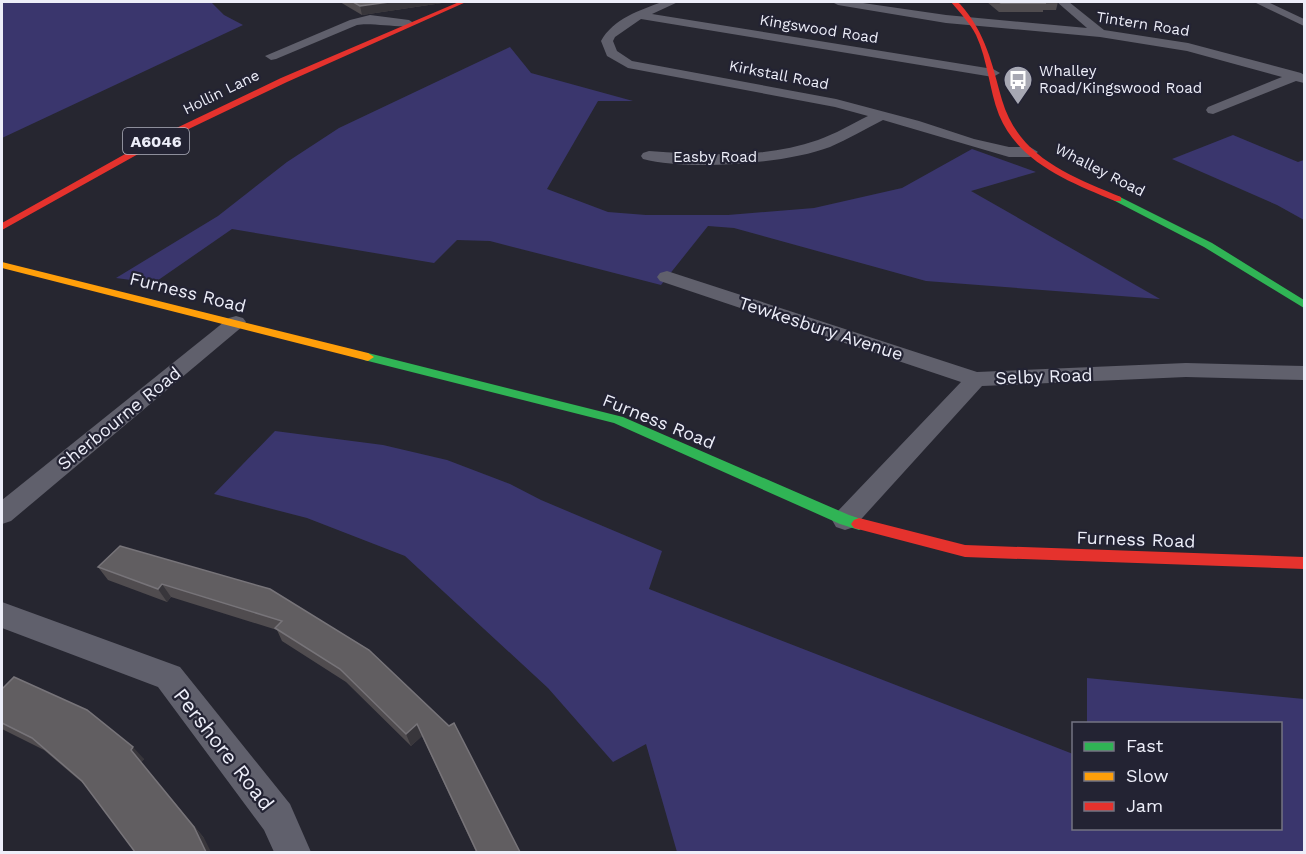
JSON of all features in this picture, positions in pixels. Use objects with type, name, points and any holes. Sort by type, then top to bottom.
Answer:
[{"type":"street","name":"Hollin Lane","points":[[2,227],[146,146],[284,80],[463,2]]},
{"type":"street","name":"Kirkstall Road","points":[[672,2],[639,15],[608,36],[609,49],[620,60],[820,100],[882,115],[1009,152],[1030,152]]},
{"type":"street","points":[[838,2],[972,22]]},
{"type":"street","name":"Whalley Road","points":[[954,2],[972,22],[993,73],[1002,117],[1030,152],[1060,171],[1180,228],[1261,275],[1305,304]]},
{"type":"street","points":[[1063,2],[1100,33]]},
{"type":"street","points":[[1260,2],[1305,23]]},
{"type":"street","name":"Kingswood Road","points":[[639,15],[993,73]]},
{"type":"street","points":[[271,56],[354,22],[382,19],[409,24]]},
{"type":"street","name":"Tintern Road","points":[[972,22],[1100,33],[1188,47],[1300,77]]},
{"type":"street","points":[[1231,116],[1206,108],[1300,77]]},
{"type":"street","name":"Easby Road","points":[[649,156],[704,160],[759,158],[823,144],[882,115]]},
{"type":"street","name":"Furness Road","points":[[2,266],[236,322],[618,420],[845,520],[965,551],[1305,563]]},
{"type":"street","name":"Tewkesbury Avenue","points":[[667,277],[976,379]]},
{"type":"street","name":"Sherbourne Road","points":[[2,514],[236,322]]},
{"type":"street","name":"Selby Road","points":[[845,520],[976,379],[1186,370],[1305,374]]},
{"type":"street","name":"Pershore Road","points":[[2,615],[169,677],[277,817],[293,852]]},
{"type":"shaded area","points":[[2,2],[211,2],[224,15],[243,25],[2,138]]},
{"type":"shaded area","points":[[510,47],[531,73],[633,101],[598,101],[547,189],[608,212],[646,215],[728,215],[814,208],[902,188],[972,149],[1036,172],[971,191],[1160,299],[926,281],[734,228],[708,226],[661,285],[490,241],[457,240],[434,263],[232,229],[154,283],[116,278],[218,216],[287,162],[339,128]]},
{"type":"shaded area","points":[[1233,135],[1298,162],[1304,160],[1304,220],[1277,205],[1172,159]]},
{"type":"shaded area","points":[[275,431],[383,445],[447,460],[510,484],[541,500],[662,551],[649,589],[1072,754],[1072,830],[1282,830],[1282,722],[1087,722],[1087,678],[1304,699],[1304,852],[677,852],[646,744],[613,762],[548,688],[405,556],[307,518],[214,494]]},
{"type":"building","points":[[353,2],[389,2],[360,6]]},
{"type":"building","points":[[999,2],[1044,2],[1046,3],[1001,3]]},
{"type":"building","points":[[120,546],[270,589],[369,650],[449,726],[454,723],[520,852],[477,852],[417,724],[406,734],[340,669],[275,628],[282,621],[162,584],[158,589],[98,567]]},
{"type":"building","points":[[14,677],[87,710],[133,747],[131,750],[194,827],[206,852],[135,852],[82,781],[32,738],[2,723],[2,689]]},
{"type":"traffic: fast","points":[[1118,199],[1208,245],[1304,305]]},
{"type":"traffic: fast","points":[[368,357],[618,420],[845,520],[859,524]]},
{"type":"traffic: slow","points":[[2,265],[368,357]]},
{"type":"traffic: jam","points":[[2,227],[146,146],[284,80],[463,2]]},
{"type":"traffic: jam","points":[[954,2],[968,17],[979,35],[998,101],[1008,127],[1016,138],[1026,149],[1050,167],[1118,199]]},
{"type":"traffic: jam","points":[[859,524],[965,551],[1304,563]]},
{"type":"place","name":"Whalley Road/Kingswood Road","points":[[1018,106]]}]
